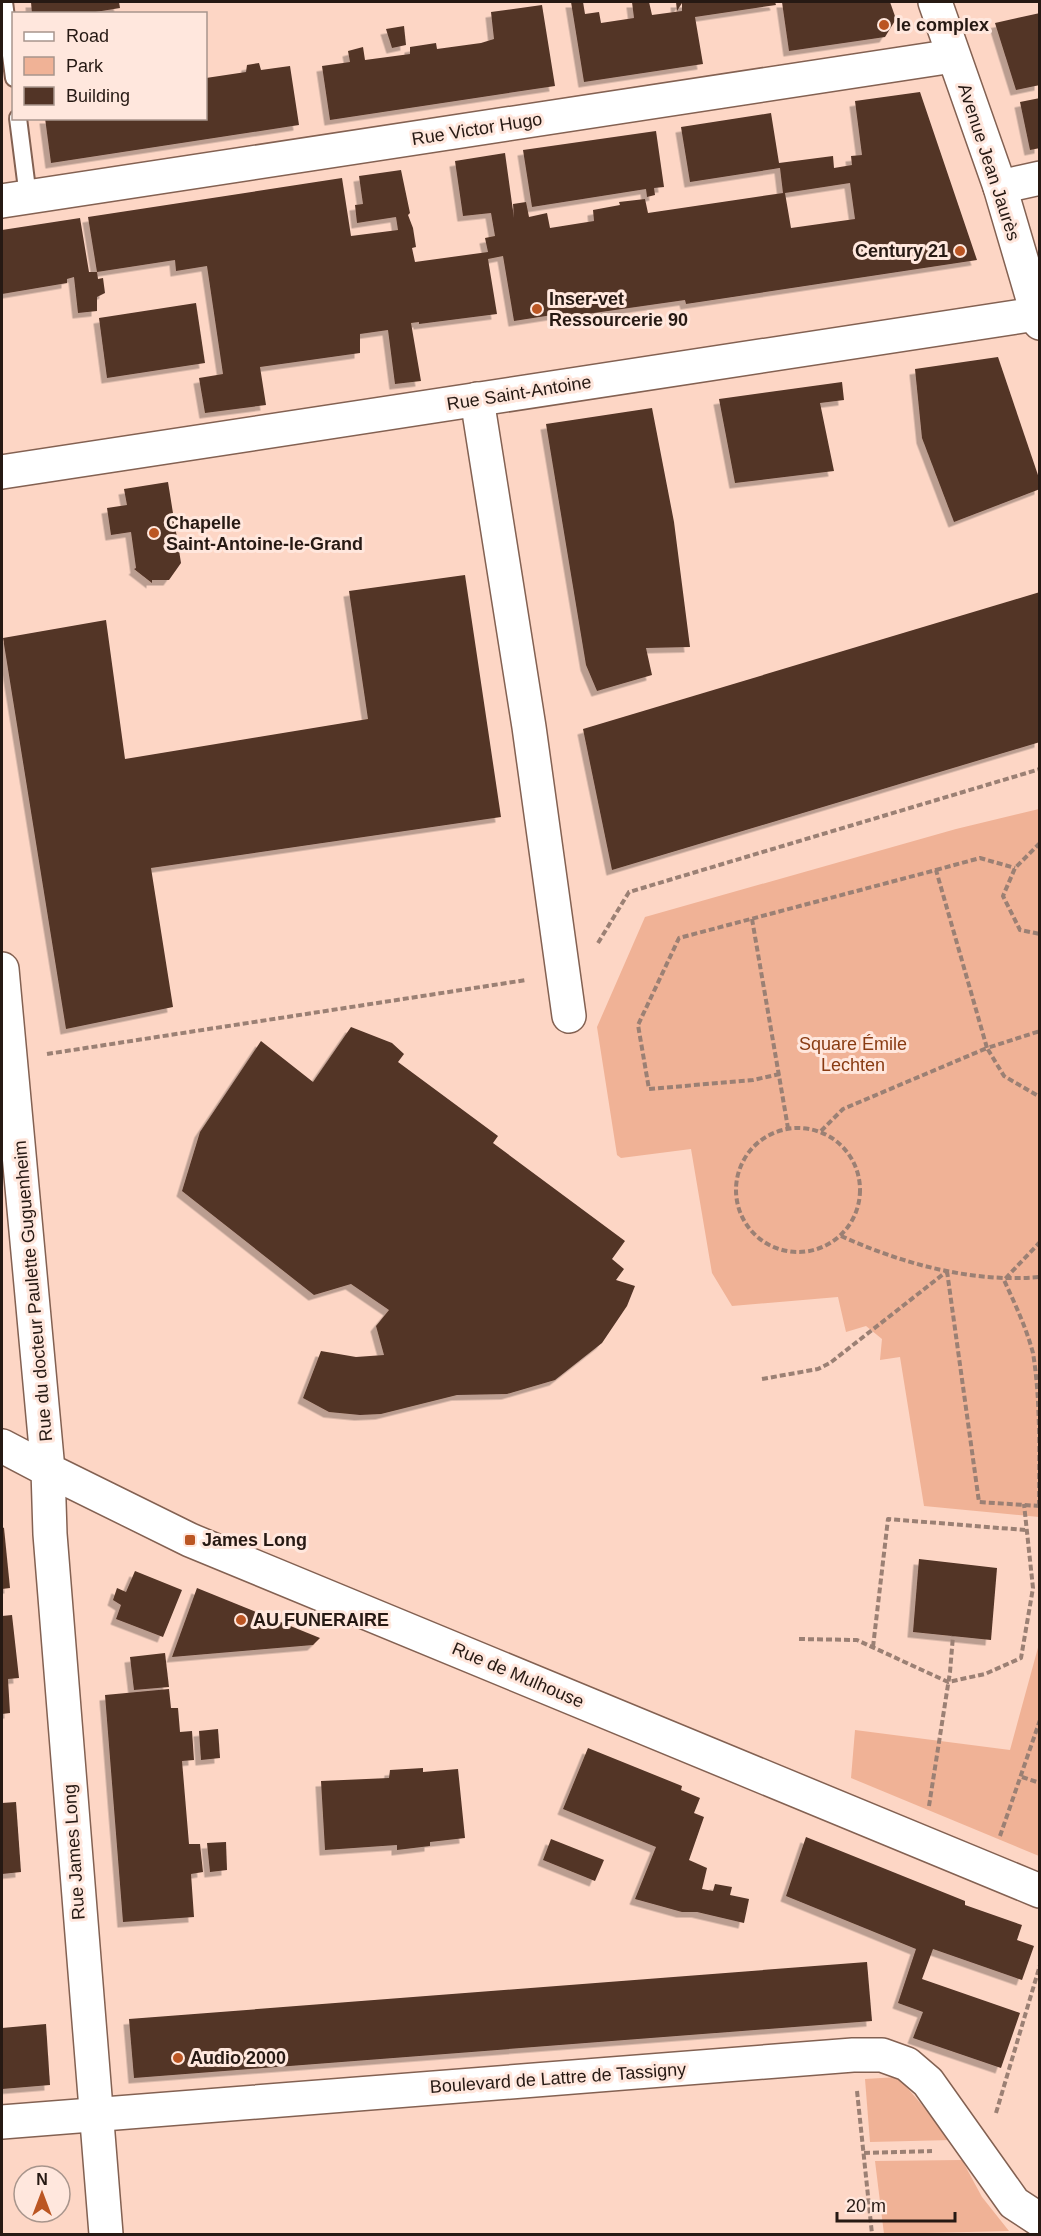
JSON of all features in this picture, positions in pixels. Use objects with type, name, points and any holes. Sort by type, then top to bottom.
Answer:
[{"type":"street","name":"Avenue Jean Jaurès","points":[[935,2],[1000,188],[1038,319]]},
{"type":"street","name":"Rue Victor Hugo","points":[[15,199],[953,56]]},
{"type":"street","points":[[1000,188],[1040,178]]},
{"type":"street","name":"Rue Saint-Antoine","points":[[2,472],[477,399],[1038,319]]},
{"type":"street","points":[[477,399],[529,727],[569,1016]]},
{"type":"street","name":"Rue du docteur Paulette Guguenheim","points":[[2,969],[48,1470]]},
{"type":"street","name":"Rue de Mulhouse","points":[[2,1446],[190,1540],[1040,1891]]},
{"type":"street","name":"Rue James Long","points":[[48,1470],[50,1534],[106,2235]]},
{"type":"street","name":"Boulevard de Lattre de Tassigny","points":[[2,2122],[853,2055],[882,2055],[907,2064],[928,2082],[1014,2203],[1040,2220]]},
{"type":"lane","points":[[4,2],[12,63]]},
{"type":"lane","points":[[15,199],[18,120]]},
{"type":"path","points":[[1040,843],[1015,868],[1003,896],[1020,930],[1040,934]]},
{"type":"path","points":[[780,1074],[753,1080],[649,1089],[638,1025],[679,938],[980,858],[1015,868]]},
{"type":"path","points":[[936,870],[987,1048],[1004,1076],[1040,1097]]},
{"type":"path","points":[[752,919],[788,1128]]},
{"type":"path","points":[[821,1131],[843,1109],[987,1048],[1040,1031]]},
{"type":"path","points":[[804,1127],[821,1131],[835,1139],[849,1152],[858,1168],[861,1186],[860,1204],[853,1222],[841,1236],[823,1248],[803,1252],[782,1250],[762,1241],[747,1226],[742,1217],[735,1187],[740,1166],[751,1148],[768,1134],[788,1128],[804,1127]]},
{"type":"path","points":[[841,1236],[872,1250],[947,1271],[1004,1280],[1040,1277]]},
{"type":"path","points":[[1004,1280],[1040,1242]]},
{"type":"path","points":[[762,1379],[818,1369],[830,1363],[947,1271]]},
{"type":"path","points":[[947,1271],[979,1502],[1039,1505],[1039,1389],[1033,1354],[1023,1319],[1004,1280]]},
{"type":"path","points":[[799,1639],[857,1640],[948,1682],[985,1674],[1021,1658],[1033,1588],[1024,1504]]},
{"type":"path","points":[[873,1647],[888,1519],[1025,1530]]},
{"type":"path","points":[[923,1842],[948,1682],[952,1636]]},
{"type":"path","points":[[999,1840],[1040,1720]]},
{"type":"path","points":[[1022,1777],[1040,1783]]},
{"type":"path","points":[[993,2125],[1040,1965]]},
{"type":"path","points":[[853,2055],[872,2235]]},
{"type":"green space","name":"Square Émile Lechten","points":[[1040,809],[1039,1517],[924,1506],[900,1357],[880,1360],[882,1339],[866,1326],[846,1332],[838,1297],[732,1306],[712,1273],[691,1149],[621,1158],[617,1155],[597,1027],[645,917],[956,829]]},
{"type":"green space","points":[[1039,1644],[1039,1856],[851,1778],[855,1730],[1010,1750]]},
{"type":"green space","points":[[898,2077],[952,2140],[870,2142],[865,2079]]},
{"type":"green space","points":[[962,2160],[982,2197],[1009,2231],[884,2234],[875,2161]]},
{"type":"building","points":[[31,2],[119,2],[120,8],[95,12],[32,12]]},
{"type":"building","points":[[571,2],[583,2],[585,14],[599,12],[601,23],[634,18],[632,2],[649,2],[652,15],[682,11],[682,3],[677,11],[676,2],[775,2],[776,5],[695,17],[703,64],[584,82]]},
{"type":"building","points":[[782,2],[890,2],[896,19],[885,37],[789,51]]},
{"type":"building","points":[[542,5],[555,86],[330,120],[322,66],[350,62],[348,51],[363,47],[365,60],[410,54],[410,47],[436,43],[437,49],[481,43],[494,39],[491,12]]},
{"type":"building","points":[[1040,13],[1040,85],[1016,90],[995,23]]},
{"type":"building","points":[[404,26],[406,45],[392,48],[386,29]]},
{"type":"building","points":[[259,63],[261,70],[290,66],[299,125],[51,163],[45,120],[207,120],[207,78],[246,72],[247,65]]},
{"type":"building","points":[[920,92],[977,260],[686,304],[685,300],[566,317],[565,313],[514,321],[503,256],[488,259],[497,314],[419,324],[419,322],[411,323],[421,381],[395,384],[388,330],[360,334],[360,353],[260,367],[266,405],[205,413],[199,378],[223,374],[207,266],[176,271],[175,260],[97,272],[88,217],[342,178],[351,236],[398,230],[396,217],[357,223],[355,205],[363,204],[359,176],[401,170],[416,247],[412,248],[415,262],[488,252],[485,238],[495,236],[491,213],[463,216],[455,161],[505,153],[514,218],[513,204],[526,202],[529,217],[547,213],[550,228],[594,221],[593,210],[620,205],[619,202],[645,199],[648,213],[783,193],[780,168],[690,182],[681,127],[771,113],[779,163],[833,156],[834,168],[852,165],[851,156],[862,155],[855,101]],"holes":[[[850,183],[855,219],[791,228],[785,193]]]},
{"type":"building","points":[[1040,98],[1040,148],[1030,150],[1020,102]]},
{"type":"building","points":[[656,131],[664,187],[654,188],[655,195],[647,197],[646,189],[532,207],[523,150]]},
{"type":"building","points":[[80,218],[89,272],[97,272],[98,279],[103,278],[105,293],[97,297],[97,311],[78,313],[74,277],[67,279],[67,283],[2,294],[2,230]]},
{"type":"building","points":[[196,303],[205,363],[107,378],[99,318]]},
{"type":"building","points":[[998,357],[1040,481],[1040,489],[954,522],[922,438],[915,369]]},
{"type":"building","points":[[842,382],[844,400],[820,403],[834,471],[735,483],[719,399]]},
{"type":"building","points":[[652,408],[674,522],[690,647],[646,648],[652,675],[597,691],[586,665],[546,424]]},
{"type":"building","name":"Chapelle Saint-Antoine-le-Grand","points":[[168,482],[181,563],[169,580],[152,580],[152,583],[134,569],[136,568],[131,532],[111,535],[107,508],[127,505],[124,489]]},
{"type":"building","points":[[465,575],[501,817],[151,868],[173,1007],[66,1029],[3,638],[106,620],[125,759],[368,719],[349,591]]},
{"type":"building","points":[[1040,592],[1040,742],[612,870],[583,729]]},
{"type":"building","points":[[351,1027],[392,1043],[404,1054],[398,1062],[498,1136],[493,1143],[625,1241],[612,1259],[624,1269],[616,1280],[635,1286],[627,1306],[602,1343],[555,1380],[507,1394],[457,1395],[381,1414],[360,1415],[329,1412],[303,1398],[321,1351],[356,1357],[384,1355],[376,1326],[389,1310],[351,1284],[314,1295],[182,1191],[200,1132],[261,1041],[313,1082]]},
{"type":"building","points":[[2,1527],[4,1528],[10,1588],[2,1589]]},
{"type":"building","points":[[919,1559],[997,1568],[991,1640],[913,1632]]},
{"type":"building","points":[[135,1571],[182,1590],[163,1637],[116,1619],[121,1605],[113,1600],[117,1588],[126,1592]]},
{"type":"building","points":[[197,1588],[320,1638],[313,1645],[172,1657]]},
{"type":"building","points":[[12,1615],[19,1678],[8,1679],[10,1713],[2,1714],[2,1616]]},
{"type":"building","points":[[165,1653],[169,1687],[134,1690],[130,1657]]},
{"type":"building","points":[[169,1689],[171,1708],[178,1708],[180,1732],[192,1731],[194,1760],[182,1761],[189,1844],[200,1844],[203,1872],[191,1874],[194,1917],[123,1922],[105,1695]]},
{"type":"building","points":[[218,1729],[220,1758],[201,1760],[199,1731]]},
{"type":"building","points":[[588,1748],[682,1786],[681,1790],[700,1798],[694,1813],[704,1817],[689,1860],[707,1868],[702,1889],[713,1891],[715,1884],[732,1887],[730,1895],[749,1899],[744,1923],[697,1912],[682,1912],[635,1899],[656,1847],[563,1809]]},
{"type":"building","points":[[423,1768],[423,1772],[458,1769],[465,1838],[430,1842],[430,1846],[397,1850],[397,1845],[325,1850],[321,1781],[389,1778],[390,1770]]},
{"type":"building","points":[[16,1802],[21,1872],[2,1874],[2,1803]]},
{"type":"building","points":[[806,1837],[965,1901],[965,1905],[1022,1925],[1017,1940],[1034,1946],[1022,1980],[933,1949],[922,1979],[1020,2013],[1001,2068],[913,2038],[923,2012],[898,2003],[916,1949],[786,1896]]},
{"type":"building","points":[[551,1839],[604,1860],[595,1881],[543,1860]]},
{"type":"building","points":[[226,1842],[227,1870],[210,1872],[207,1843]]},
{"type":"building","points":[[867,1962],[872,2021],[134,2078],[129,2019]]},
{"type":"building","points":[[46,2024],[50,2085],[2,2089],[2,2028]]},
{"type":"place","name":"le complex","points":[[884,25]]},
{"type":"place","name":"Century 21","points":[[960,251]]},
{"type":"place","name":"Inser-vet Ressourcerie 90","points":[[537,309]]},
{"type":"place","name":"Chapelle Saint-Antoine-le-Grand","points":[[154,533]]},
{"type":"place","name":"James Long","points":[[190,1540]]},
{"type":"place","name":"AU FUNERAIRE","points":[[241,1620]]},
{"type":"place","name":"Audio 2000","points":[[178,2058]]}]
